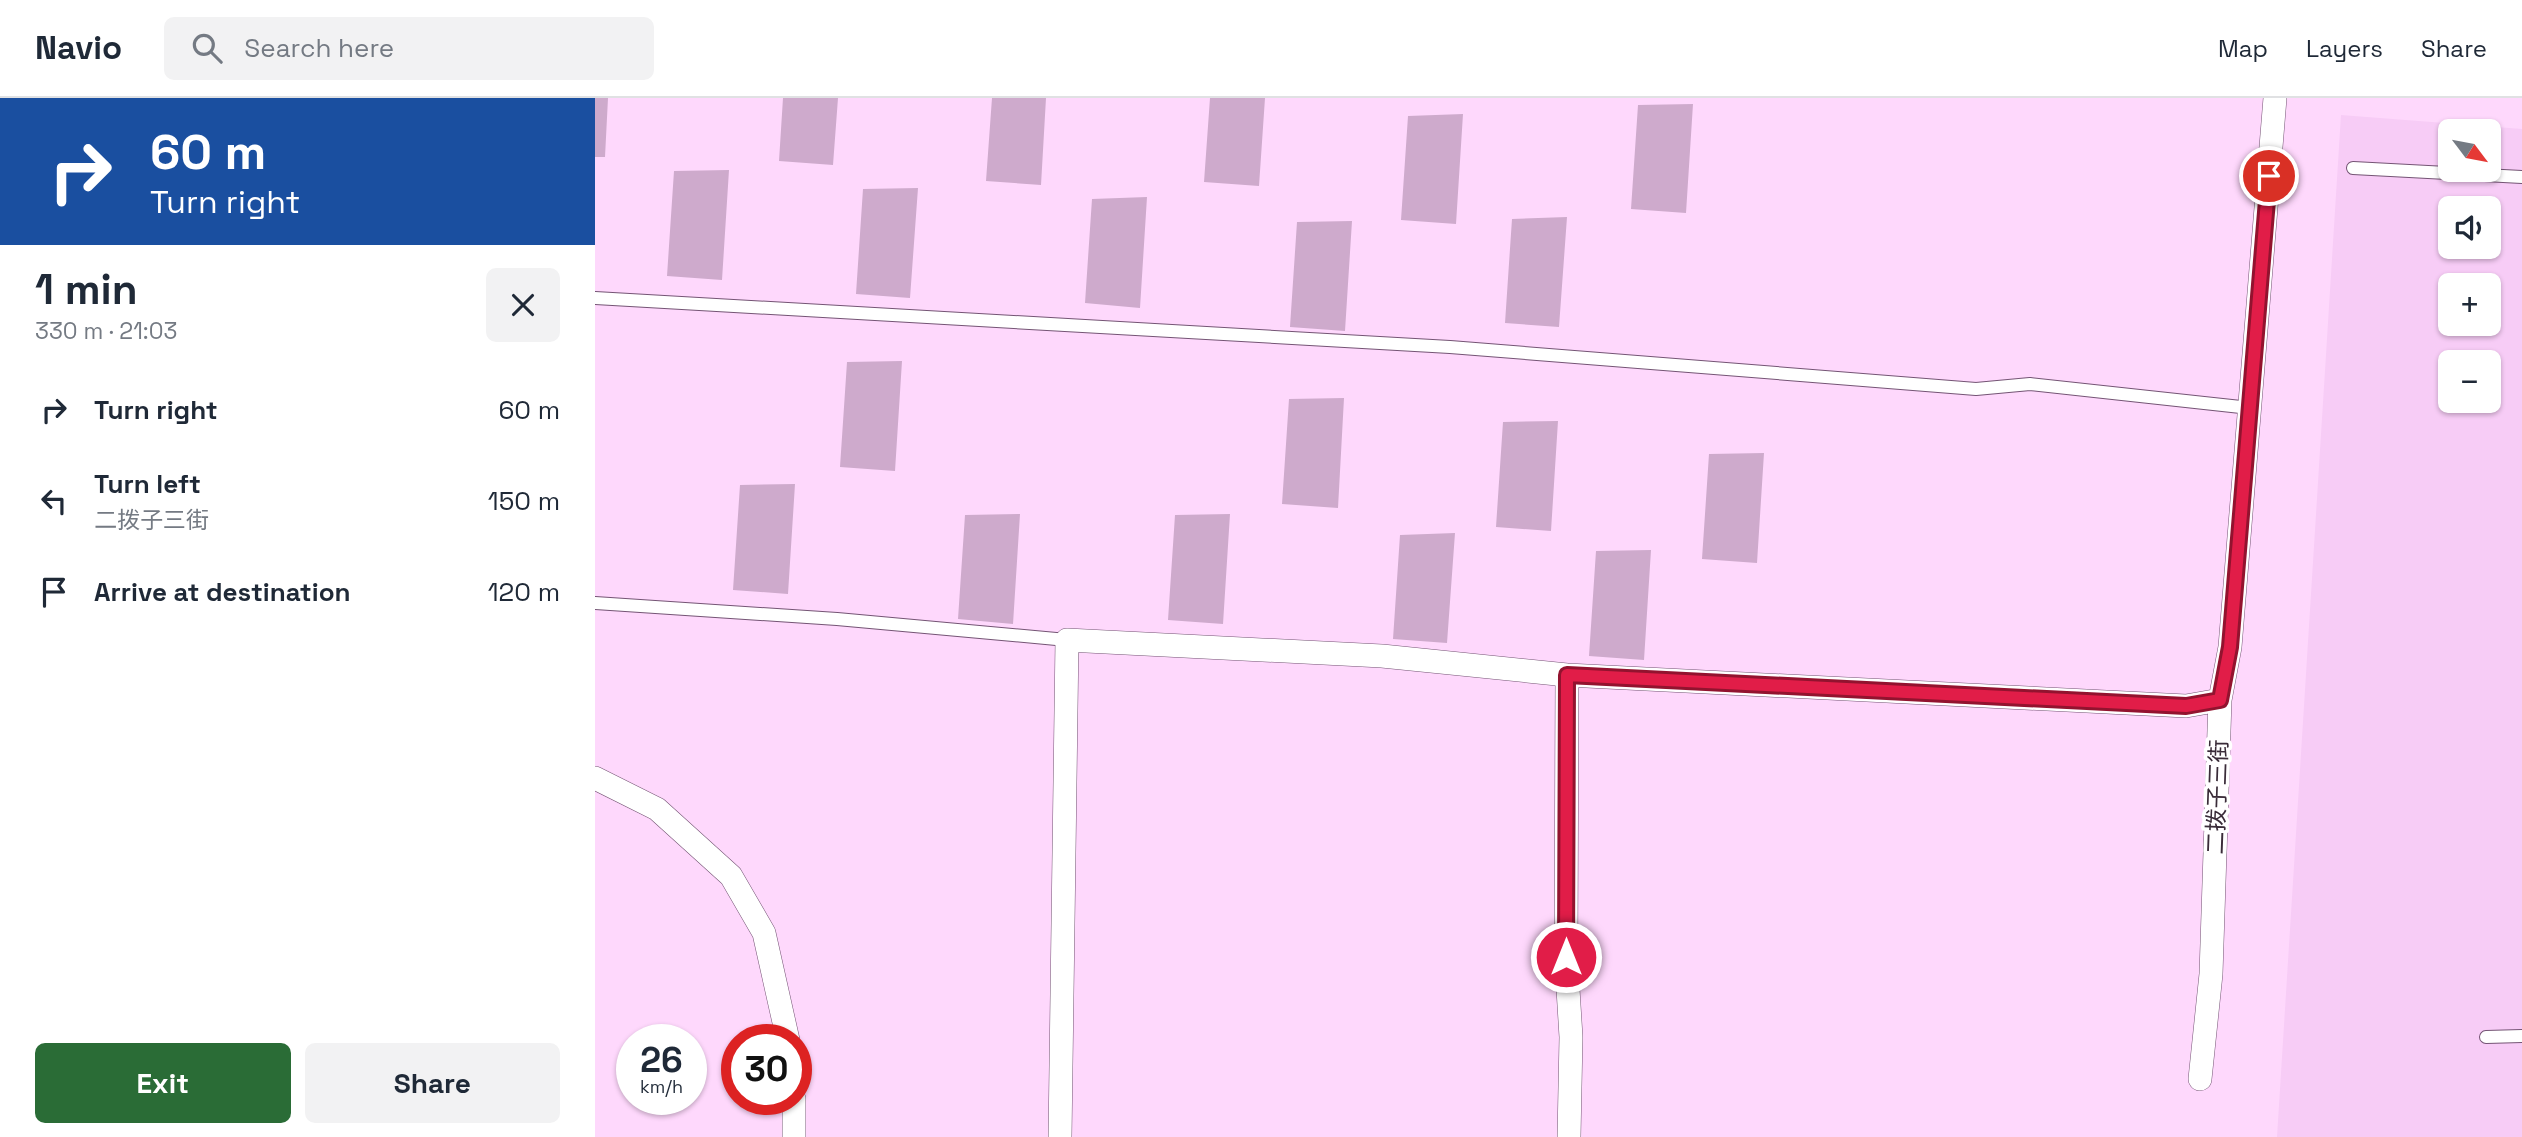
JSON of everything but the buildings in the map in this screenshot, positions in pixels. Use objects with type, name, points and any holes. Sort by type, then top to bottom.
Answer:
[{"type":"street","name":"二拨子三街","points":[[2200,1079],[2211,974],[2220,700],[2230,647],[2275,98]]},
{"type":"street","points":[[1060,1137],[1067,640],[1382,656],[1567,675],[2186,706],[2220,700]]},
{"type":"street","points":[[1567,675],[1566,957],[1571,1037],[1569,1137]]},
{"type":"street","points":[[595,778],[657,808],[730,876],[764,933],[784,1024]]},
{"type":"street","points":[[794,1115],[794,1137]]},
{"type":"lane","points":[[2353,168],[2522,177]]},
{"type":"lane","points":[[595,298],[1450,347],[1976,389],[2030,384],[2250,408]]},
{"type":"lane","points":[[595,603],[837,619],[1067,640]]},
{"type":"lane","points":[[2486,1037],[2522,1036]]},
{"type":"shaded area","points":[[2341,115],[2438,123],[2438,182],[2501,182],[2501,127],[2522,129],[2522,1137],[2277,1137]]},
{"type":"route","points":[[1566,957],[1567,675],[2186,706],[2220,700],[2230,647],[2269,176]]}]
